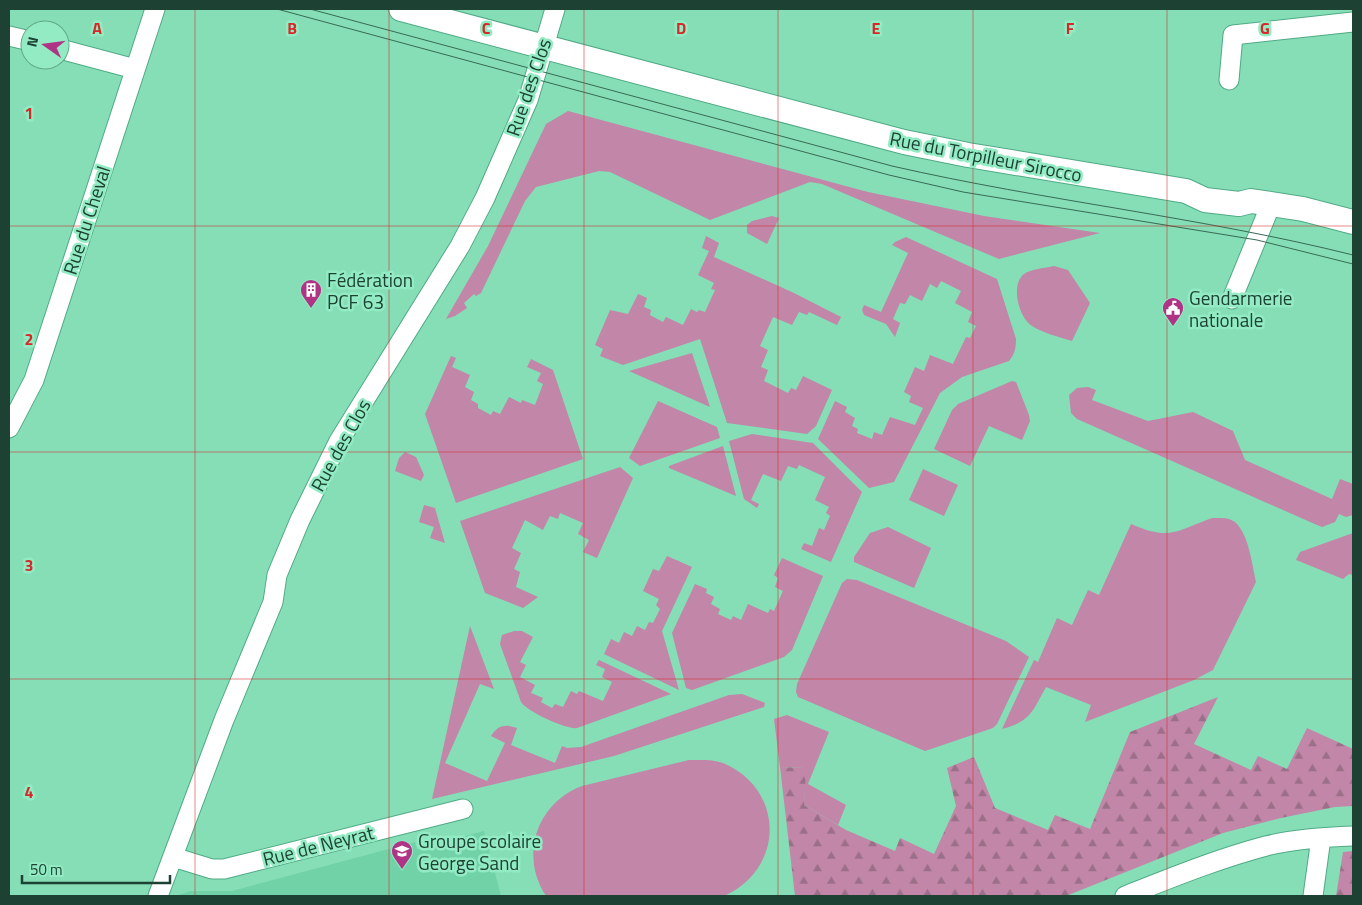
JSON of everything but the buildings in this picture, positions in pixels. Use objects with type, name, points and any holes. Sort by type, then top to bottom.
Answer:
[{"type":"street","name":"Rue du Cheval","points":[[9,428],[34,380],[155,9]]},
{"type":"street","name":"Rue du Torpilleur Sirocco","points":[[401,9],[545,39]]},
{"type":"street","name":"Rue du Torpilleur Sirocco","points":[[457,9],[545,39],[787,111],[904,142],[968,155],[1186,191],[1206,200],[1239,204],[1261,202],[1303,209],[1353,222]]},
{"type":"street","name":"Rue des Clos","points":[[158,896],[224,720],[273,602],[277,575],[300,520],[339,441],[460,246],[485,198],[528,100],[554,9]]},
{"type":"street","points":[[1229,80],[1233,35],[1353,22]]},
{"type":"street","points":[[70,53],[135,70]]},
{"type":"street","points":[[1232,300],[1261,202]]},
{"type":"street","name":"Rue de Neyrat","points":[[173,857],[212,869],[224,869],[463,809]]},
{"type":"street","points":[[1124,896],[1210,863],[1268,846],[1322,838],[1353,836]]},
{"type":"street","points":[[1313,896],[1322,838]]},
{"type":"shaded area","name":"Groupe scolaire George Sand","points":[[484,831],[501,896],[176,896],[190,891],[232,891],[415,842],[417,849]]},
{"type":"green space","points":[[568,111],[868,192],[984,216],[1100,233],[999,259],[822,184],[810,182],[710,220],[610,172],[599,171],[536,187],[525,201],[481,293],[476,296],[474,294],[464,303],[467,308],[455,316],[446,319],[488,246],[546,124]]},
{"type":"green space","points":[[772,216],[779,218],[767,244],[747,233],[747,225],[752,221]]},
{"type":"green space","points":[[706,236],[719,243],[714,257],[794,293],[841,317],[837,325],[809,312],[807,315],[799,312],[792,325],[773,317],[760,346],[768,350],[761,367],[768,370],[764,381],[788,393],[791,388],[796,390],[803,376],[832,390],[816,426],[807,434],[727,423],[700,339],[623,365],[600,356],[603,349],[595,345],[610,310],[628,314],[638,294],[647,298],[644,307],[651,310],[650,315],[663,322],[666,317],[683,325],[691,309],[697,312],[699,310],[705,312],[715,290],[711,289],[714,283],[698,275],[709,251],[702,248]]},
{"type":"green space","points":[[906,237],[997,279],[1016,339],[1015,348],[1013,356],[1009,361],[962,377],[940,393],[894,482],[869,488],[818,439],[835,401],[847,407],[845,412],[855,418],[852,426],[858,429],[857,433],[872,439],[874,432],[882,435],[890,417],[915,425],[923,408],[909,402],[911,396],[904,392],[915,367],[924,371],[930,355],[953,364],[966,337],[970,338],[976,326],[968,322],[972,312],[955,303],[961,291],[941,281],[937,288],[930,284],[922,301],[910,295],[905,304],[900,303],[893,319],[900,323],[895,337],[886,324],[864,315],[862,310],[864,305],[881,312],[908,253],[892,245]]},
{"type":"green space","points":[[1054,266],[1068,270],[1090,303],[1072,341],[1046,333],[1032,326],[1023,316],[1018,301],[1018,286],[1024,274]]},
{"type":"green space","points":[[692,353],[710,407],[629,371]]},
{"type":"green space","points":[[451,356],[456,358],[452,367],[470,375],[465,387],[474,392],[471,400],[478,404],[478,408],[491,415],[493,411],[500,414],[509,397],[521,403],[522,400],[535,405],[543,384],[537,381],[541,373],[527,367],[531,359],[553,370],[583,459],[456,503],[425,414]]},
{"type":"green space","points":[[1012,381],[1016,382],[1029,415],[1030,421],[1022,440],[989,426],[970,466],[934,449],[952,410],[958,404]]},
{"type":"green space","points":[[1088,387],[1096,390],[1092,400],[1148,421],[1193,412],[1233,431],[1245,460],[1332,499],[1340,479],[1353,484],[1353,515],[1346,517],[1339,514],[1335,522],[1322,527],[1077,419],[1071,413],[1069,395],[1077,388]]},
{"type":"green space","points":[[658,401],[717,427],[720,438],[640,466],[629,458]]},
{"type":"green space","points":[[752,434],[813,443],[862,492],[831,562],[801,549],[804,543],[812,546],[819,528],[824,530],[830,516],[826,513],[829,507],[815,500],[825,477],[799,465],[797,469],[788,466],[781,481],[763,474],[751,500],[759,504],[757,508],[744,499],[729,441]]},
{"type":"green space","points":[[723,446],[736,496],[669,468],[669,466]]},
{"type":"green space","points":[[405,452],[416,457],[424,475],[421,481],[395,471],[399,458]]},
{"type":"green space","points":[[620,467],[633,478],[597,558],[583,552],[589,540],[578,534],[583,523],[560,513],[558,519],[550,516],[543,530],[525,520],[512,548],[521,553],[514,569],[520,572],[516,587],[538,597],[523,608],[485,593],[460,521]]},
{"type":"green space","points":[[923,469],[958,485],[944,516],[909,500]]},
{"type":"green space","points":[[424,505],[435,508],[445,543],[430,538],[434,527],[419,522]]},
{"type":"green space","points":[[1212,518],[1230,519],[1240,528],[1247,542],[1256,582],[1213,670],[1194,680],[1085,722],[1091,705],[1046,687],[1025,719],[1002,729],[1034,660],[1038,662],[1057,618],[1072,625],[1088,590],[1099,595],[1131,524],[1164,533],[1181,530]]},
{"type":"green space","points":[[888,527],[931,548],[914,588],[854,562],[854,557],[870,533]]},
{"type":"green space","points":[[1353,533],[1353,575],[1349,574],[1343,579],[1296,560],[1300,552]]},
{"type":"green space","points":[[667,556],[692,567],[662,631],[679,690],[604,654],[611,639],[619,643],[624,632],[632,636],[637,626],[645,630],[649,622],[653,623],[660,609],[656,605],[659,599],[643,591],[653,569],[659,571]]},
{"type":"green space","points":[[782,558],[823,576],[792,650],[784,657],[692,690],[686,688],[672,633],[695,584],[707,589],[706,593],[714,597],[711,604],[720,609],[718,614],[731,620],[733,616],[741,620],[748,604],[768,613],[770,609],[774,611],[783,591],[775,587],[778,578],[774,575]]},
{"type":"green space","points":[[847,579],[857,580],[1006,641],[1029,657],[997,724],[993,728],[925,751],[798,697],[796,692],[797,684],[842,583]]},
{"type":"green space","points":[[470,626],[494,689],[480,684],[445,763],[487,781],[505,743],[491,736],[502,726],[517,728],[511,745],[555,763],[562,746],[567,748],[581,747],[729,695],[742,694],[765,703],[764,707],[614,756],[432,799]]},
{"type":"green space","points":[[514,631],[522,631],[533,637],[520,662],[526,665],[520,677],[535,685],[531,693],[543,698],[541,702],[552,708],[555,704],[563,707],[571,691],[577,694],[579,691],[603,701],[612,682],[602,677],[605,669],[596,665],[599,660],[671,694],[577,728],[556,723],[538,715],[521,702],[500,644],[502,635]]},
{"type":"green space","points":[[1218,697],[1194,744],[1251,770],[1258,756],[1287,769],[1307,728],[1353,749],[1353,806],[1335,807],[1281,818],[1223,833],[1066,896],[795,896],[780,767],[806,768],[804,805],[846,830],[895,851],[900,838],[934,854],[956,806],[947,768],[974,757],[995,808],[1048,830],[1055,815],[1090,829],[1130,732]]},
{"type":"green space","points":[[787,715],[829,732],[808,784],[846,805],[838,825],[804,805],[805,768],[780,767],[774,719]]},
{"type":"green space","points":[[689,760],[723,763],[743,775],[758,791],[767,809],[770,829],[767,849],[758,867],[744,884],[724,896],[546,896],[538,880],[534,864],[534,848],[537,832],[544,817],[554,805],[566,794],[582,786]]},
{"type":"green space","points":[[1353,851],[1353,896],[1336,896],[1343,852]]},
{"type":"tram line","points":[[277,9],[889,175],[963,192],[1257,240],[1353,264]]},
{"type":"tram line","points":[[310,9],[892,166],[1007,189],[1238,230],[1353,255]]},
{"type":"place","name":"Fédération PCF 63","points":[[311,309]]},
{"type":"place","name":"Gendarmerie nationale","points":[[1173,327]]},
{"type":"place","name":"Groupe scolaire George Sand","points":[[402,870]]}]
